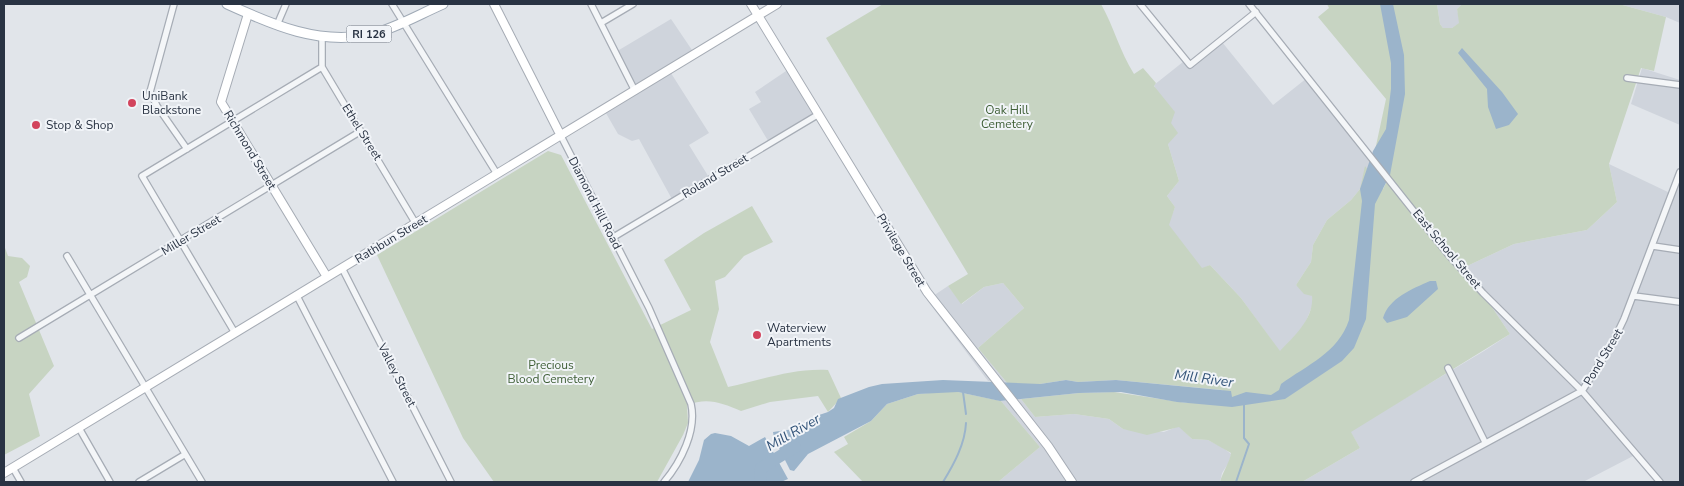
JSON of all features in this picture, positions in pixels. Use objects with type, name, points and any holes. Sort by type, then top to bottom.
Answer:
[{"type":"main road","points":[[227,4],[277,25]]},
{"type":"main road","name":"RI 126","points":[[277,25],[322,37],[372,34],[443,4]]},
{"type":"main road","name":"Diamond Hill Road","points":[[494,4],[561,136]]},
{"type":"main road","name":"Privilege Street","points":[[751,4],[927,292],[1048,446],[1072,482]]},
{"type":"main road","name":"Rathbun Street","points":[[4,473],[777,4]]},
{"type":"main road","name":"Richmond Street","points":[[248,14],[221,102],[327,277]]},
{"type":"street","points":[[174,4],[150,92],[157,106],[188,149]]},
{"type":"street","points":[[277,25],[286,4]]},
{"type":"street","points":[[392,4],[497,174]]},
{"type":"street","points":[[591,4],[635,91]]},
{"type":"street","points":[[601,23],[633,4]]},
{"type":"street","points":[[1140,4],[1190,66],[1256,12]]},
{"type":"street","name":"East School Street","points":[[1249,4],[1470,278],[1582,391],[1660,482]]},
{"type":"street","points":[[235,333],[142,176],[322,67],[322,37]]},
{"type":"street","name":"Ethel Street","points":[[322,67],[416,224]]},
{"type":"street","points":[[1627,78],[1680,85]]},
{"type":"street","name":"Roland Street","points":[[612,238],[819,114]]},
{"type":"street","name":"Miller Street","points":[[19,338],[361,132]]},
{"type":"street","name":"Diamond Hill Road","points":[[561,136],[649,308],[691,404],[694,418],[690,434],[671,474],[664,482]]},
{"type":"street","name":"Pond Street","points":[[1414,482],[1484,442],[1582,391],[1612,344],[1634,296],[1680,172]]},
{"type":"street","points":[[1653,246],[1680,250]]},
{"type":"street","points":[[67,256],[184,455],[202,482]]},
{"type":"street","name":"Valley Street","points":[[342,268],[451,482]]},
{"type":"street","points":[[298,296],[393,482]]},
{"type":"street","points":[[1634,296],[1680,302]]},
{"type":"street","points":[[1448,368],[1484,442]]},
{"type":"street","points":[[79,428],[110,482]]},
{"type":"street","points":[[139,482],[184,455]]},
{"type":"street","points":[[13,468],[21,482]]},
{"type":"shaded area","points":[[1437,4],[1462,4],[1457,9],[1460,23],[1452,28],[1443,28],[1440,24]]},
{"type":"shaded area","points":[[1619,4],[1680,4],[1680,23],[1666,17]]},
{"type":"shaded area","points":[[671,19],[694,53],[669,70],[709,133],[689,145],[710,179],[673,201],[639,139],[632,141],[618,134],[603,108],[633,91],[614,53]]},
{"type":"shaded area","points":[[1222,42],[1273,105],[1307,78],[1371,160],[1360,189],[1351,200],[1327,220],[1313,245],[1311,262],[1296,285],[1312,296],[1313,304],[1304,326],[1280,352],[1241,298],[1210,265],[1202,269],[1168,225],[1175,207],[1167,196],[1179,181],[1168,144],[1171,123],[1154,85],[1188,58],[1192,64]]},
{"type":"shaded area","points":[[792,67],[821,114],[770,144],[749,109],[761,102],[755,92]]},
{"type":"shaded area","points":[[1642,68],[1680,80],[1680,125],[1631,104]]},
{"type":"shaded area","points":[[1609,164],[1670,193],[1680,169],[1680,482],[1658,482],[1635,455],[1583,482],[1302,482],[1360,448],[1350,431],[1510,334],[1465,267],[1514,244],[1587,230],[1617,202]]},
{"type":"shaded area","points":[[1003,283],[1024,308],[978,348],[1008,384],[988,381],[927,300],[948,286],[962,304],[984,287]]},
{"type":"shaded area","points":[[1021,399],[1035,417],[1074,414],[1109,419],[1123,429],[1164,432],[1179,426],[1192,439],[1208,440],[1222,447],[1231,454],[1229,462],[1222,473],[1220,482],[998,482],[1040,447],[1001,401]]},
{"type":"green space","name":"Oak Hill Cemetery","points":[[883,4],[1101,4],[1134,74],[1143,68],[1156,83],[1154,86],[1175,112],[1171,123],[1178,133],[1168,144],[1179,181],[1167,196],[1175,207],[1169,225],[1202,268],[1210,265],[1241,298],[1280,351],[1297,333],[1310,312],[1312,296],[1304,294],[1296,285],[1311,262],[1313,245],[1327,220],[1351,200],[1360,189],[1365,166],[1383,189],[1390,175],[1374,155],[1386,99],[1318,17],[1329,8],[1327,4],[1437,4],[1440,24],[1443,28],[1452,28],[1459,23],[1457,9],[1462,4],[1619,4],[1666,17],[1654,71],[1641,68],[1609,164],[1617,202],[1587,230],[1514,244],[1465,267],[1510,334],[1351,432],[1360,448],[1302,482],[1220,482],[1231,453],[1208,440],[1192,439],[1179,427],[1147,435],[1123,429],[1109,419],[1074,414],[1035,417],[1021,399],[1079,393],[1114,392],[1187,403],[1232,397],[1222,390],[1116,380],[1078,382],[1066,380],[1040,384],[1008,384],[978,348],[1024,308],[1003,283],[984,287],[961,304],[948,286],[968,274],[826,38]]},
{"type":"green space","name":"Precious Blood Cemetery","points":[[548,151],[561,155],[652,329],[691,310],[664,260],[704,233],[752,206],[773,242],[744,256],[725,277],[715,281],[719,309],[710,342],[728,387],[790,373],[828,370],[841,398],[828,412],[818,396],[770,402],[741,411],[721,403],[708,401],[687,405],[688,423],[657,482],[494,482],[463,438],[377,255]]},
{"type":"green space","points":[[4,245],[8,256],[22,258],[30,266],[27,277],[19,282],[54,366],[29,394],[40,436],[4,455]]},
{"type":"green space","points":[[958,392],[1001,401],[1040,447],[998,482],[863,482],[834,452],[848,444],[844,437],[871,421],[887,404],[918,394]]},
{"type":"water","points":[[1380,4],[1393,4],[1404,55],[1405,94],[1390,175],[1375,204],[1366,319],[1354,348],[1342,361],[1285,399],[1232,407],[1177,402],[1121,392],[1079,393],[1000,401],[958,392],[918,394],[887,404],[871,421],[808,454],[794,471],[790,470],[774,438],[773,432],[794,429],[813,417],[834,408],[838,399],[882,384],[943,380],[1040,384],[1066,380],[1078,382],[1116,380],[1231,391],[1232,397],[1246,392],[1271,395],[1279,390],[1281,384],[1330,350],[1344,331],[1349,320],[1362,201],[1360,189],[1373,151],[1386,129],[1391,89],[1391,63]]},
{"type":"water","points":[[1462,48],[1502,92],[1518,114],[1509,125],[1496,129],[1488,107],[1487,89],[1458,53]]},
{"type":"water","points":[[1430,281],[1436,281],[1438,289],[1407,317],[1387,323],[1383,318],[1390,305],[1402,295]]},
{"type":"water","points":[[715,433],[731,436],[749,446],[765,437],[788,479],[781,482],[688,482],[699,460],[704,440]]},
{"type":"waterway","points":[[963,392],[966,414]]},
{"type":"waterway","points":[[1236,482],[1249,444],[1244,438],[1244,405]]},
{"type":"waterway","points":[[943,482],[961,446],[966,423]]},
{"type":"waterway","name":"Mill River","points":[[760,482],[761,468],[795,447]]},
{"type":"place","name":"UniBank Blackstone","points":[[132,103]]},
{"type":"place","name":"Stop & Shop","points":[[36,125]]},
{"type":"place","name":"Waterview Apartments","points":[[757,335]]}]
